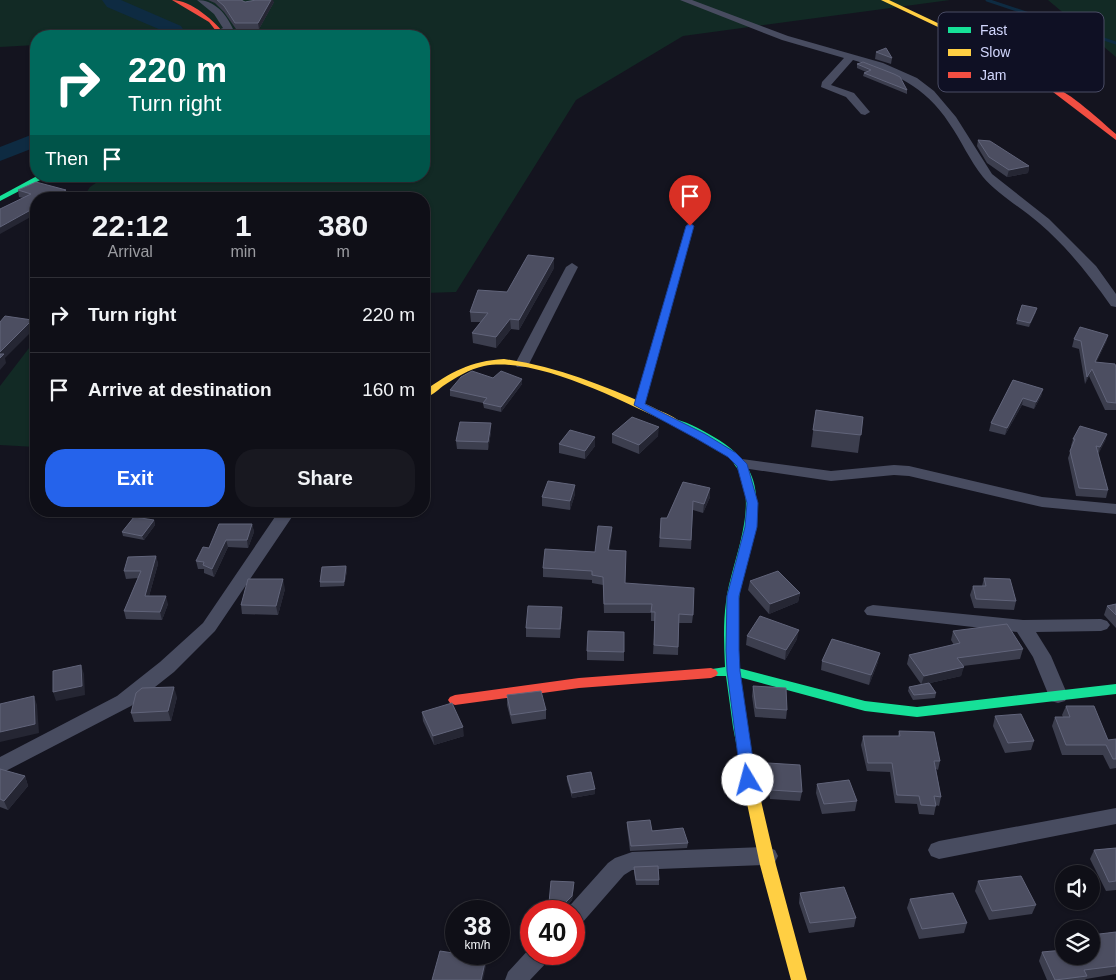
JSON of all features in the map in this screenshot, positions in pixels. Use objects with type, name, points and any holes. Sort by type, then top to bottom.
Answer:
[{"type":"street","points":[[175,0],[205,16],[218,30]]},
{"type":"street","points":[[201,0],[214,8],[225,22],[227,30]]},
{"type":"street","points":[[684,0],[785,38],[880,65],[913,80],[930,93],[952,119],[988,176],[1045,222],[1091,269],[1116,303]]},
{"type":"street","points":[[884,0],[938,26]]},
{"type":"street","points":[[851,57],[845,61],[826,84],[826,87],[850,96],[865,112]]},
{"type":"street","points":[[1058,92],[1080,107],[1116,138]]},
{"type":"street","points":[[0,199],[33,182]]},
{"type":"street","points":[[522,364],[572,267]]},
{"type":"street","points":[[430,391],[456,373],[476,365],[496,361],[535,366],[579,380],[639,405],[701,436],[732,455],[742,464],[752,503],[751,527],[733,596],[733,671],[748,780],[799,980]]},
{"type":"street","points":[[742,464],[831,476],[894,470],[908,471],[1042,502],[1116,509]]},
{"type":"street","points":[[0,766],[124,701],[167,667],[209,626],[284,517]]},
{"type":"street","points":[[873,611],[1024,626],[1101,625]]},
{"type":"street","points":[[1024,626],[1042,656],[1058,696]]},
{"type":"street","points":[[455,700],[579,683],[733,671],[865,706],[917,712],[1116,689]]},
{"type":"street","points":[[939,850],[1116,816]]},
{"type":"street","points":[[585,904],[616,869],[632,861],[767,856]]},
{"type":"street","points":[[516,979],[529,965]]},
{"type":"lane","points":[[639,405],[690,226]]},
{"type":"green space","points":[[0,0],[950,0],[683,36],[576,100],[456,292],[430,293],[430,192],[87,192],[97,182],[430,182],[430,30],[30,30],[30,45],[0,47]]},
{"type":"green space","points":[[1048,0],[1116,0],[1116,57],[1104,47],[1104,12],[1062,12]]},
{"type":"green space","points":[[30,347],[30,447],[0,445],[0,386]]},
{"type":"building","points":[[217,0],[241,0],[245,2],[271,0],[258,23],[235,23],[224,6]]},
{"type":"building","points":[[886,48],[892,58],[876,52]]},
{"type":"building","points":[[863,62],[900,77],[907,90],[864,73],[871,70],[857,64]]},
{"type":"building","points":[[978,140],[990,141],[1029,166],[1009,170],[989,157]]},
{"type":"building","points":[[36,182],[66,190],[63,192],[30,192],[30,194],[18,190]]},
{"type":"building","points":[[30,194],[30,210],[0,227],[0,209]]},
{"type":"building","points":[[528,255],[554,258],[519,320],[510,319],[496,337],[472,333],[488,313],[470,312],[478,290],[507,292]]},
{"type":"building","points":[[1022,305],[1037,308],[1030,323],[1017,320]]},
{"type":"building","points":[[5,316],[30,320],[30,322],[0,352],[0,322]]},
{"type":"building","points":[[1080,327],[1108,335],[1095,362],[1115,364],[1116,403],[1107,402],[1092,369],[1087,377],[1081,341],[1074,339]]},
{"type":"building","points":[[472,371],[493,378],[501,371],[522,379],[501,407],[483,403],[487,398],[450,390],[461,377]]},
{"type":"building","points":[[1013,380],[1043,389],[1036,402],[1023,398],[1007,428],[991,423]]},
{"type":"building","points":[[816,410],[863,417],[861,435],[813,430]]},
{"type":"building","points":[[632,417],[659,427],[639,445],[612,434]]},
{"type":"building","points":[[460,422],[491,423],[488,442],[456,441]]},
{"type":"building","points":[[1080,426],[1107,434],[1100,447],[1096,446],[1108,490],[1079,488],[1070,451],[1075,439],[1073,439]]},
{"type":"building","points":[[570,430],[595,437],[585,451],[559,444]]},
{"type":"building","points":[[548,481],[575,485],[570,501],[542,497]]},
{"type":"building","points":[[683,482],[710,488],[704,504],[693,501],[691,540],[660,538],[661,518],[667,518]]},
{"type":"building","points":[[134,517],[154,520],[142,536],[122,532]]},
{"type":"building","points":[[219,524],[252,524],[247,540],[226,540],[212,569],[203,565],[204,562],[196,561],[203,547],[209,548]]},
{"type":"building","points":[[598,526],[612,527],[608,550],[626,551],[625,583],[694,588],[693,615],[679,614],[678,647],[654,645],[655,612],[651,612],[652,604],[604,604],[603,577],[592,575],[592,571],[543,568],[545,549],[595,552]]},
{"type":"building","points":[[156,556],[145,596],[166,596],[160,612],[124,611],[141,571],[124,571],[128,557]]},
{"type":"building","points":[[346,566],[344,582],[320,582],[322,567]]},
{"type":"building","points":[[778,571],[800,593],[770,604],[750,581]]},
{"type":"building","points":[[984,578],[1010,579],[1016,601],[976,599],[973,586],[986,586]]},
{"type":"building","points":[[248,579],[283,579],[276,606],[241,605]]},
{"type":"building","points":[[1116,604],[1116,615],[1107,606]]},
{"type":"building","points":[[528,606],[562,607],[560,629],[526,628]]},
{"type":"building","points":[[760,616],[799,630],[786,650],[747,636]]},
{"type":"building","points":[[1007,624],[1023,649],[957,658],[964,667],[924,676],[909,655],[960,643],[953,631]]},
{"type":"building","points":[[588,631],[624,632],[624,652],[587,651]]},
{"type":"building","points":[[832,639],[880,653],[871,675],[822,661]]},
{"type":"building","points":[[81,665],[82,686],[53,692],[53,671]]},
{"type":"building","points":[[929,683],[936,693],[914,695],[909,687]]},
{"type":"building","points":[[753,686],[786,688],[787,710],[756,708]]},
{"type":"building","points":[[174,687],[168,711],[131,713],[136,693],[142,688]]},
{"type":"building","points":[[541,691],[546,710],[511,715],[507,695]]},
{"type":"building","points":[[34,696],[35,724],[0,732],[0,704]]},
{"type":"building","points":[[452,703],[463,727],[433,736],[422,712]]},
{"type":"building","points":[[1066,706],[1094,706],[1108,740],[1116,739],[1116,759],[1113,759],[1106,745],[1066,745],[1055,717],[1070,717]]},
{"type":"building","points":[[1021,714],[1034,741],[1008,743],[995,716]]},
{"type":"building","points":[[899,731],[934,732],[940,761],[934,761],[941,797],[934,796],[936,806],[921,805],[919,796],[897,795],[892,763],[868,763],[863,736],[900,736]]},
{"type":"building","points":[[768,763],[800,765],[802,792],[771,790]]},
{"type":"building","points":[[0,769],[25,776],[4,801],[0,799]]},
{"type":"building","points":[[591,772],[595,789],[572,793],[567,776]]},
{"type":"building","points":[[849,780],[857,801],[824,804],[817,784]]},
{"type":"building","points":[[650,820],[652,831],[683,828],[688,843],[631,846],[627,822]]},
{"type":"building","points":[[1116,848],[1116,881],[1109,882],[1094,850]]},
{"type":"building","points":[[658,866],[659,880],[636,880],[634,867]]},
{"type":"building","points":[[1021,876],[1036,905],[992,911],[978,881]]},
{"type":"building","points":[[551,881],[574,882],[572,896],[568,900],[549,900]]},
{"type":"building","points":[[844,887],[856,918],[810,923],[800,893]]},
{"type":"building","points":[[953,893],[967,923],[922,929],[910,899]]},
{"type":"building","points":[[1116,932],[1116,966],[1084,970],[1087,976],[1055,980],[1042,952],[1055,951],[1055,965],[1100,965],[1100,934]]},
{"type":"building","points":[[440,951],[445,952],[445,965],[484,965],[481,980],[432,980]]},
{"type":"waterway","points":[[111,0],[113,3],[175,30]]},
{"type":"waterway","points":[[987,0],[1023,12]]},
{"type":"waterway","points":[[1104,39],[1116,43]]},
{"type":"waterway","points":[[0,155],[30,142]]},
{"type":"traffic: fast","points":[[0,199],[33,182]]},
{"type":"traffic: fast","points":[[675,422],[693,430],[728,451],[741,465],[748,478],[751,492],[750,522],[736,579],[730,627],[736,702],[748,775]]},
{"type":"traffic: fast","points":[[711,673],[733,671],[865,706],[917,712],[1116,689]]},
{"type":"traffic: slow","points":[[884,0],[938,25]]},
{"type":"traffic: slow","points":[[430,391],[468,368],[484,363],[504,362],[527,365],[580,381],[675,422]]},
{"type":"traffic: slow","points":[[748,775],[768,865],[799,980]]},
{"type":"traffic: jam","points":[[175,0],[211,21],[218,30]]},
{"type":"traffic: jam","points":[[1059,92],[1080,107],[1116,138]]},
{"type":"traffic: jam","points":[[455,700],[579,683],[711,673]]},
{"type":"route","points":[[690,226],[639,405],[701,436],[732,455],[742,464],[752,503],[751,527],[733,596],[732,650],[733,671],[748,780]]}]
